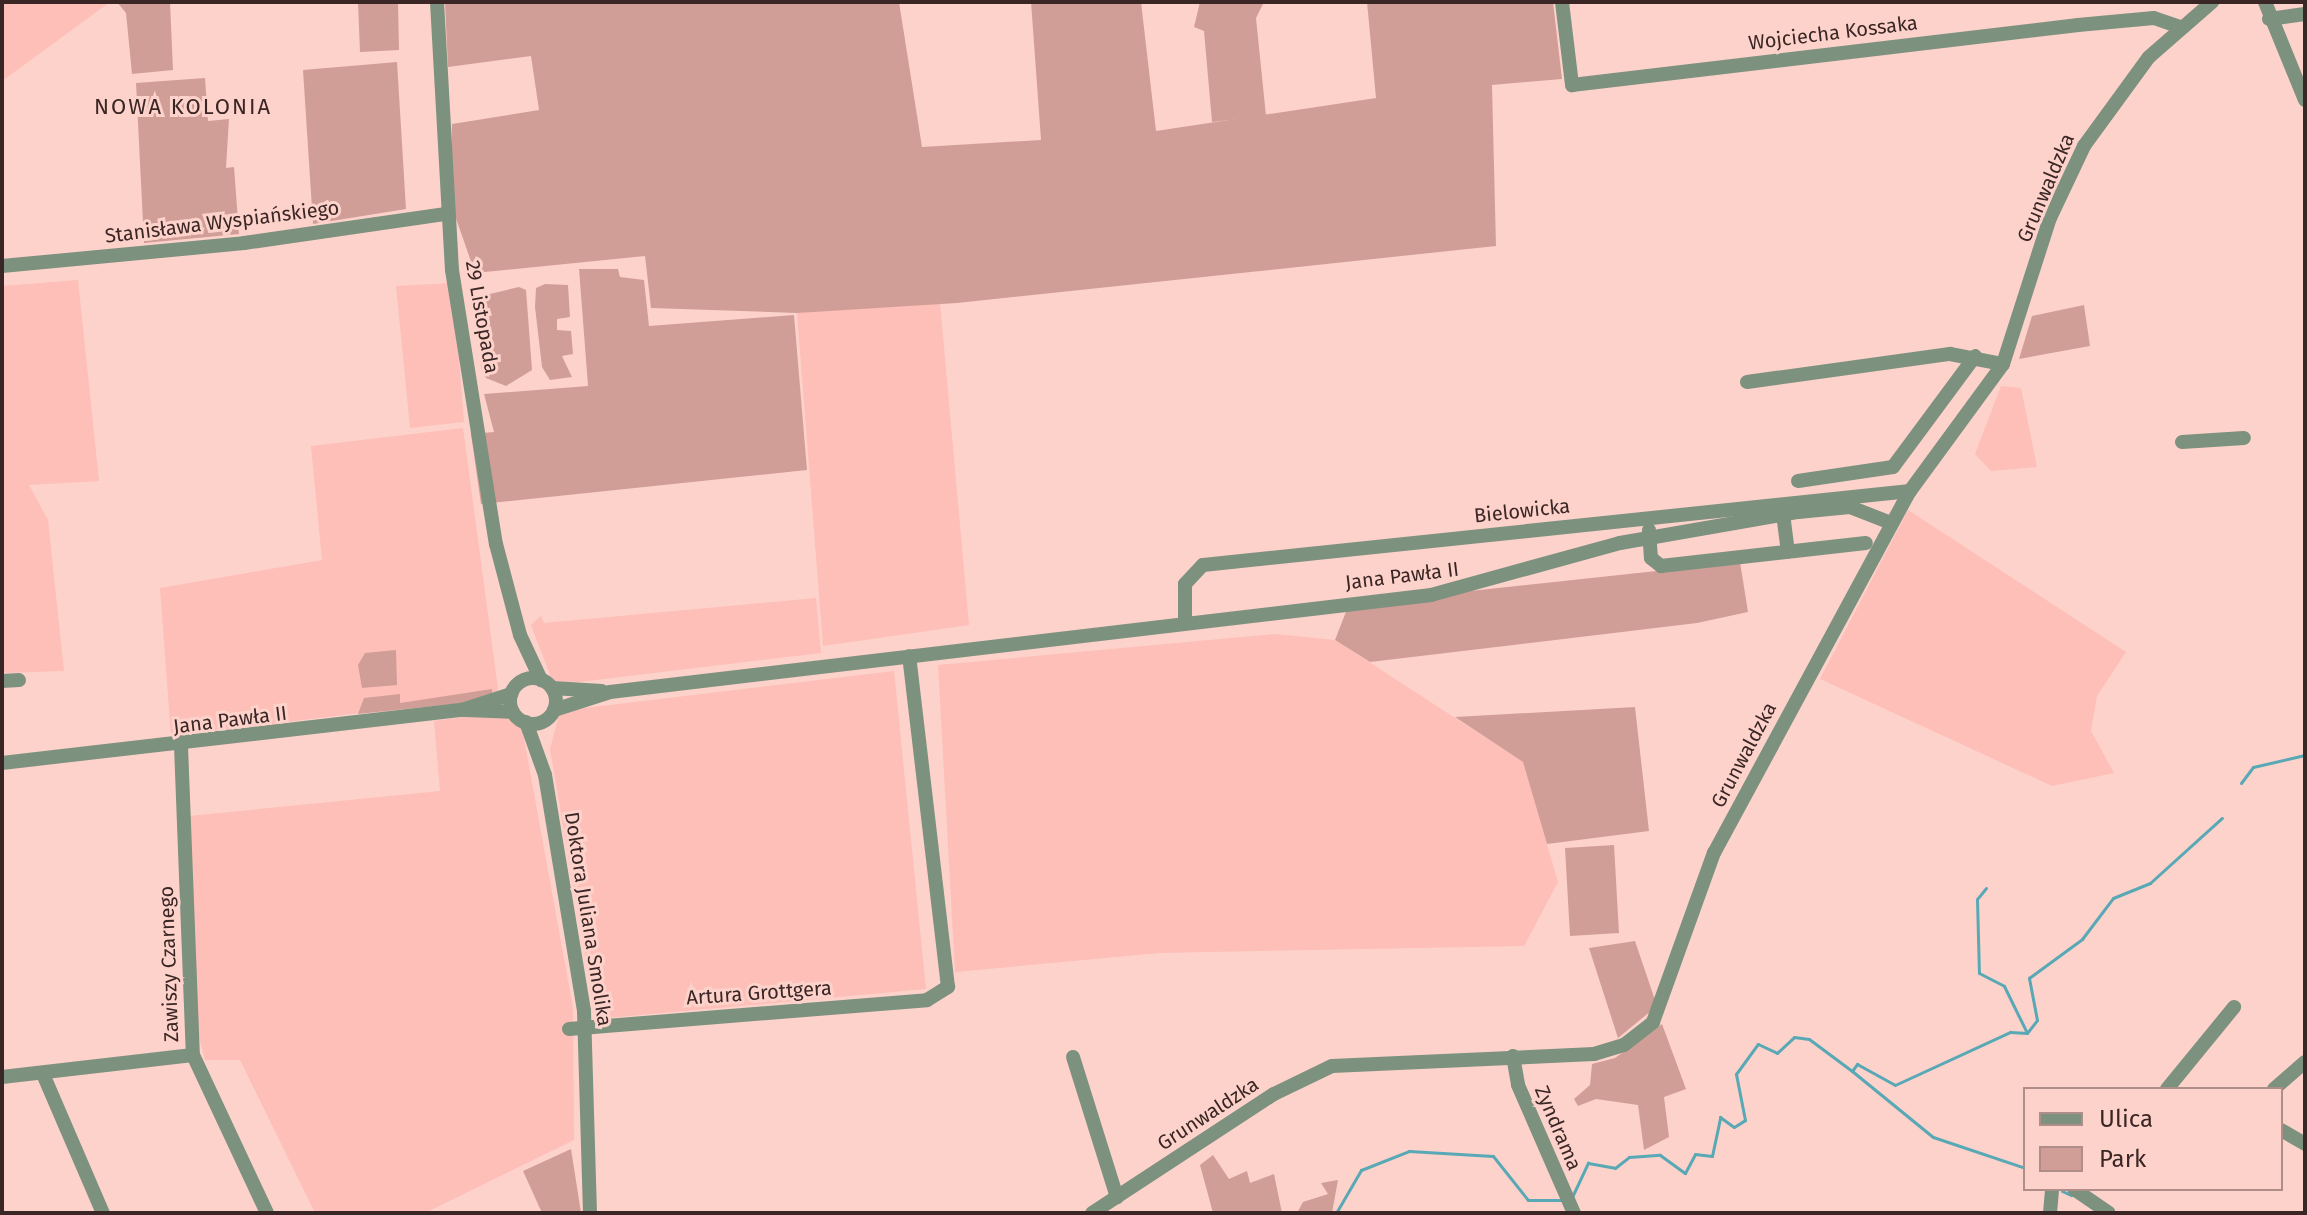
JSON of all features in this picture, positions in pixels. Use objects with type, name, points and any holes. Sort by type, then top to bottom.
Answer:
[{"type":"street","name":"29 Listopada","points":[[437,2],[446,214],[496,544],[520,635],[546,684],[550,715]]},
{"type":"street","name":"Wojciecha Kossaka","points":[[1562,2],[1572,85],[2078,25],[2154,18],[2180,27]]},
{"type":"street","name":"Grunwaldzka","points":[[1092,1213],[1332,1066],[1610,1051],[1653,1022],[1703,874],[1891,523],[1910,491],[2003,364],[2050,218],[2084,146],[2130,80],[2180,27],[2212,2]]},
{"type":"street","points":[[2265,2],[2269,19],[2305,100]]},
{"type":"street","points":[[2269,19],[2305,14]]},
{"type":"street","name":"Stanisława Wyspiańskiego","points":[[2,266],[244,243],[446,214]]},
{"type":"street","points":[[1747,382],[1975,356],[2003,364]]},
{"type":"street","points":[[1798,481],[1893,467],[1975,356]]},
{"type":"street","points":[[2182,442],[2244,438]]},
{"type":"street","name":"Bielowicka","points":[[1185,622],[1185,584],[1203,565],[1648,518],[1782,508],[1910,491]]},
{"type":"street","name":"Jana Pawła II","points":[[462,710],[516,688],[546,684],[610,692],[1456,591],[1649,536],[1782,508],[1850,507],[1891,523]]},
{"type":"street","points":[[1782,508],[1788,552]]},
{"type":"street","points":[[1648,518],[1651,558],[1661,566],[1866,543]]},
{"type":"street","name":"29 Listopada","points":[[513,712],[520,635]]},
{"type":"street","name":"Artura Grottgera","points":[[569,1029],[927,1000],[948,987],[909,656]]},
{"type":"street","points":[[2,681],[19,680]]},
{"type":"street","name":"Jana Pawła II","points":[[526,722],[610,692]]},
{"type":"street","name":"Jana Pawła II","points":[[2,763],[181,746],[462,710],[513,712]]},
{"type":"street","points":[[513,712],[526,722]]},
{"type":"street","name":"Doktora Juliana Smolika","points":[[545,775],[550,715]]},
{"type":"street","name":"Doktora Juliana Smolika","points":[[526,722],[545,775],[586,1028],[583,1132],[590,1213]]},
{"type":"street","name":"Zawiszy Czarnego","points":[[181,746],[193,1055],[267,1213]]},
{"type":"street","points":[[2169,1087],[2234,1007]]},
{"type":"street","points":[[2,1077],[193,1055]]},
{"type":"street","name":"Zyndrama","points":[[1513,1056],[1518,1085],[1569,1202]]},
{"type":"street","points":[[1073,1057],[1117,1197]]},
{"type":"street","points":[[2276,1087],[2305,1062]]},
{"type":"street","points":[[43,1074],[103,1213]]},
{"type":"street","points":[[2283,1131],[2305,1144]]},
{"type":"street","points":[[2050,1213],[2052,1191]]},
{"type":"street","points":[[2077,1191],[2109,1213]]},
{"type":"shaded area","points":[[2,2],[110,2],[2,81]]},
{"type":"shaded area","points":[[78,280],[99,481],[29,485],[48,520],[64,671],[2,673],[2,286]]},
{"type":"shaded area","points":[[453,283],[464,422],[410,428],[396,286]]},
{"type":"shaded area","points":[[897,302],[940,303],[969,625],[823,646],[797,313]]},
{"type":"shaded area","points":[[2001,386],[2021,388],[2037,467],[1991,471],[1975,454]]},
{"type":"shaded area","points":[[463,428],[499,696],[171,736],[160,588],[322,560],[311,446]]},
{"type":"shaded area","points":[[1908,510],[2126,652],[2097,696],[2091,731],[2114,773],[2052,786],[1820,679]]},
{"type":"shaded area","points":[[816,598],[821,653],[554,685],[531,625],[541,616],[544,623]]},
{"type":"shaded area","points":[[1275,634],[1335,640],[1523,762],[1558,882],[1524,946],[1159,953],[955,972],[938,665]]},
{"type":"shaded area","points":[[894,671],[926,989],[596,1019],[550,749],[560,711]]},
{"type":"shaded area","points":[[501,712],[521,722],[573,1008],[574,1140],[425,1213],[315,1213],[240,1060],[205,1060],[195,1022],[190,816],[440,791],[434,721]]},
{"type":"green space","points":[[117,2],[170,2],[173,70],[132,74],[126,13]]},
{"type":"green space","points":[[358,2],[398,2],[399,50],[360,52]]},
{"type":"green space","points":[[445,2],[899,2],[922,147],[1041,140],[1031,2],[1141,2],[1156,131],[1376,98],[1367,2],[1553,2],[1562,79],[1492,85],[1496,246],[957,303],[797,313],[651,308],[645,256],[475,273],[451,204],[452,124],[539,110],[531,56],[448,67]]},
{"type":"green space","points":[[1200,2],[1264,2],[1256,18],[1266,116],[1212,122],[1204,31],[1194,27]]},
{"type":"green space","points":[[397,62],[406,209],[313,224],[303,70]]},
{"type":"green space","points":[[205,78],[208,121],[229,119],[226,168],[234,167],[239,234],[144,243],[136,83]]},
{"type":"green space","points":[[579,269],[618,269],[620,277],[644,280],[649,326],[794,315],[807,470],[481,504],[471,434],[494,432],[484,394],[588,386]]},
{"type":"green space","points":[[545,284],[568,285],[570,317],[557,319],[557,330],[571,331],[573,354],[562,356],[572,377],[550,380],[542,367],[535,307],[536,288]]},
{"type":"green space","points":[[519,287],[526,290],[532,370],[506,386],[486,378],[481,367],[477,297]]},
{"type":"green space","points":[[2084,305],[2090,346],[2019,359],[2032,316]]},
{"type":"green space","points":[[1740,562],[1748,612],[1697,623],[1370,662],[1335,640],[1349,604]]},
{"type":"green space","points":[[396,650],[397,685],[362,688],[358,665],[365,653]]},
{"type":"green space","points":[[492,689],[493,700],[358,714],[364,698],[400,694],[400,703]]},
{"type":"green space","points":[[1635,707],[1649,831],[1547,844],[1523,762],[1455,717]]},
{"type":"green space","points":[[1614,845],[1619,933],[1570,936],[1565,848]]},
{"type":"green space","points":[[1635,941],[1657,1006],[1618,1038],[1589,948]]},
{"type":"green space","points":[[1662,1024],[1686,1089],[1664,1097],[1669,1137],[1644,1150],[1638,1105],[1596,1099],[1578,1106],[1574,1099],[1590,1085],[1592,1064],[1615,1058]]},
{"type":"green space","points":[[571,1149],[581,1213],[542,1213],[523,1171]]},
{"type":"green space","points":[[1213,1155],[1229,1179],[1247,1171],[1250,1183],[1274,1174],[1282,1213],[1213,1213],[1200,1165]]},
{"type":"green space","points":[[1338,1180],[1332,1213],[1297,1213],[1303,1202],[1328,1194],[1321,1183]]},
{"type":"waterway","points":[[2241,783],[2253,767],[2305,755]]},
{"type":"waterway","points":[[1572,1197],[1588,1163],[1615,1168],[1629,1157],[1660,1155],[1685,1173],[1695,1154],[1712,1156],[1720,1117],[1734,1127],[1745,1120],[1736,1074],[1758,1044],[1777,1053],[1794,1037],[1809,1039],[1852,1071],[1857,1064],[1895,1085],[2010,1032],[2027,1033],[2037,1020],[2029,978],[2082,939],[2113,898],[2150,883],[2222,818]]},
{"type":"waterway","points":[[1986,888],[1977,899],[1979,973],[2004,986],[2027,1033]]},
{"type":"waterway","points":[[1852,1071],[1933,1137],[2023,1167]]},
{"type":"waterway","points":[[1336,1213],[1361,1170],[1409,1151],[1493,1156],[1528,1200],[1565,1200]]},
{"type":"waterway","points":[[2062,1191],[2071,1195]]},
{"type":"waterway","points":[[1307,1213],[1326,1213]]},
{"type":"district","name":"NOWA KOLONIA","points":[[183,107]]}]
